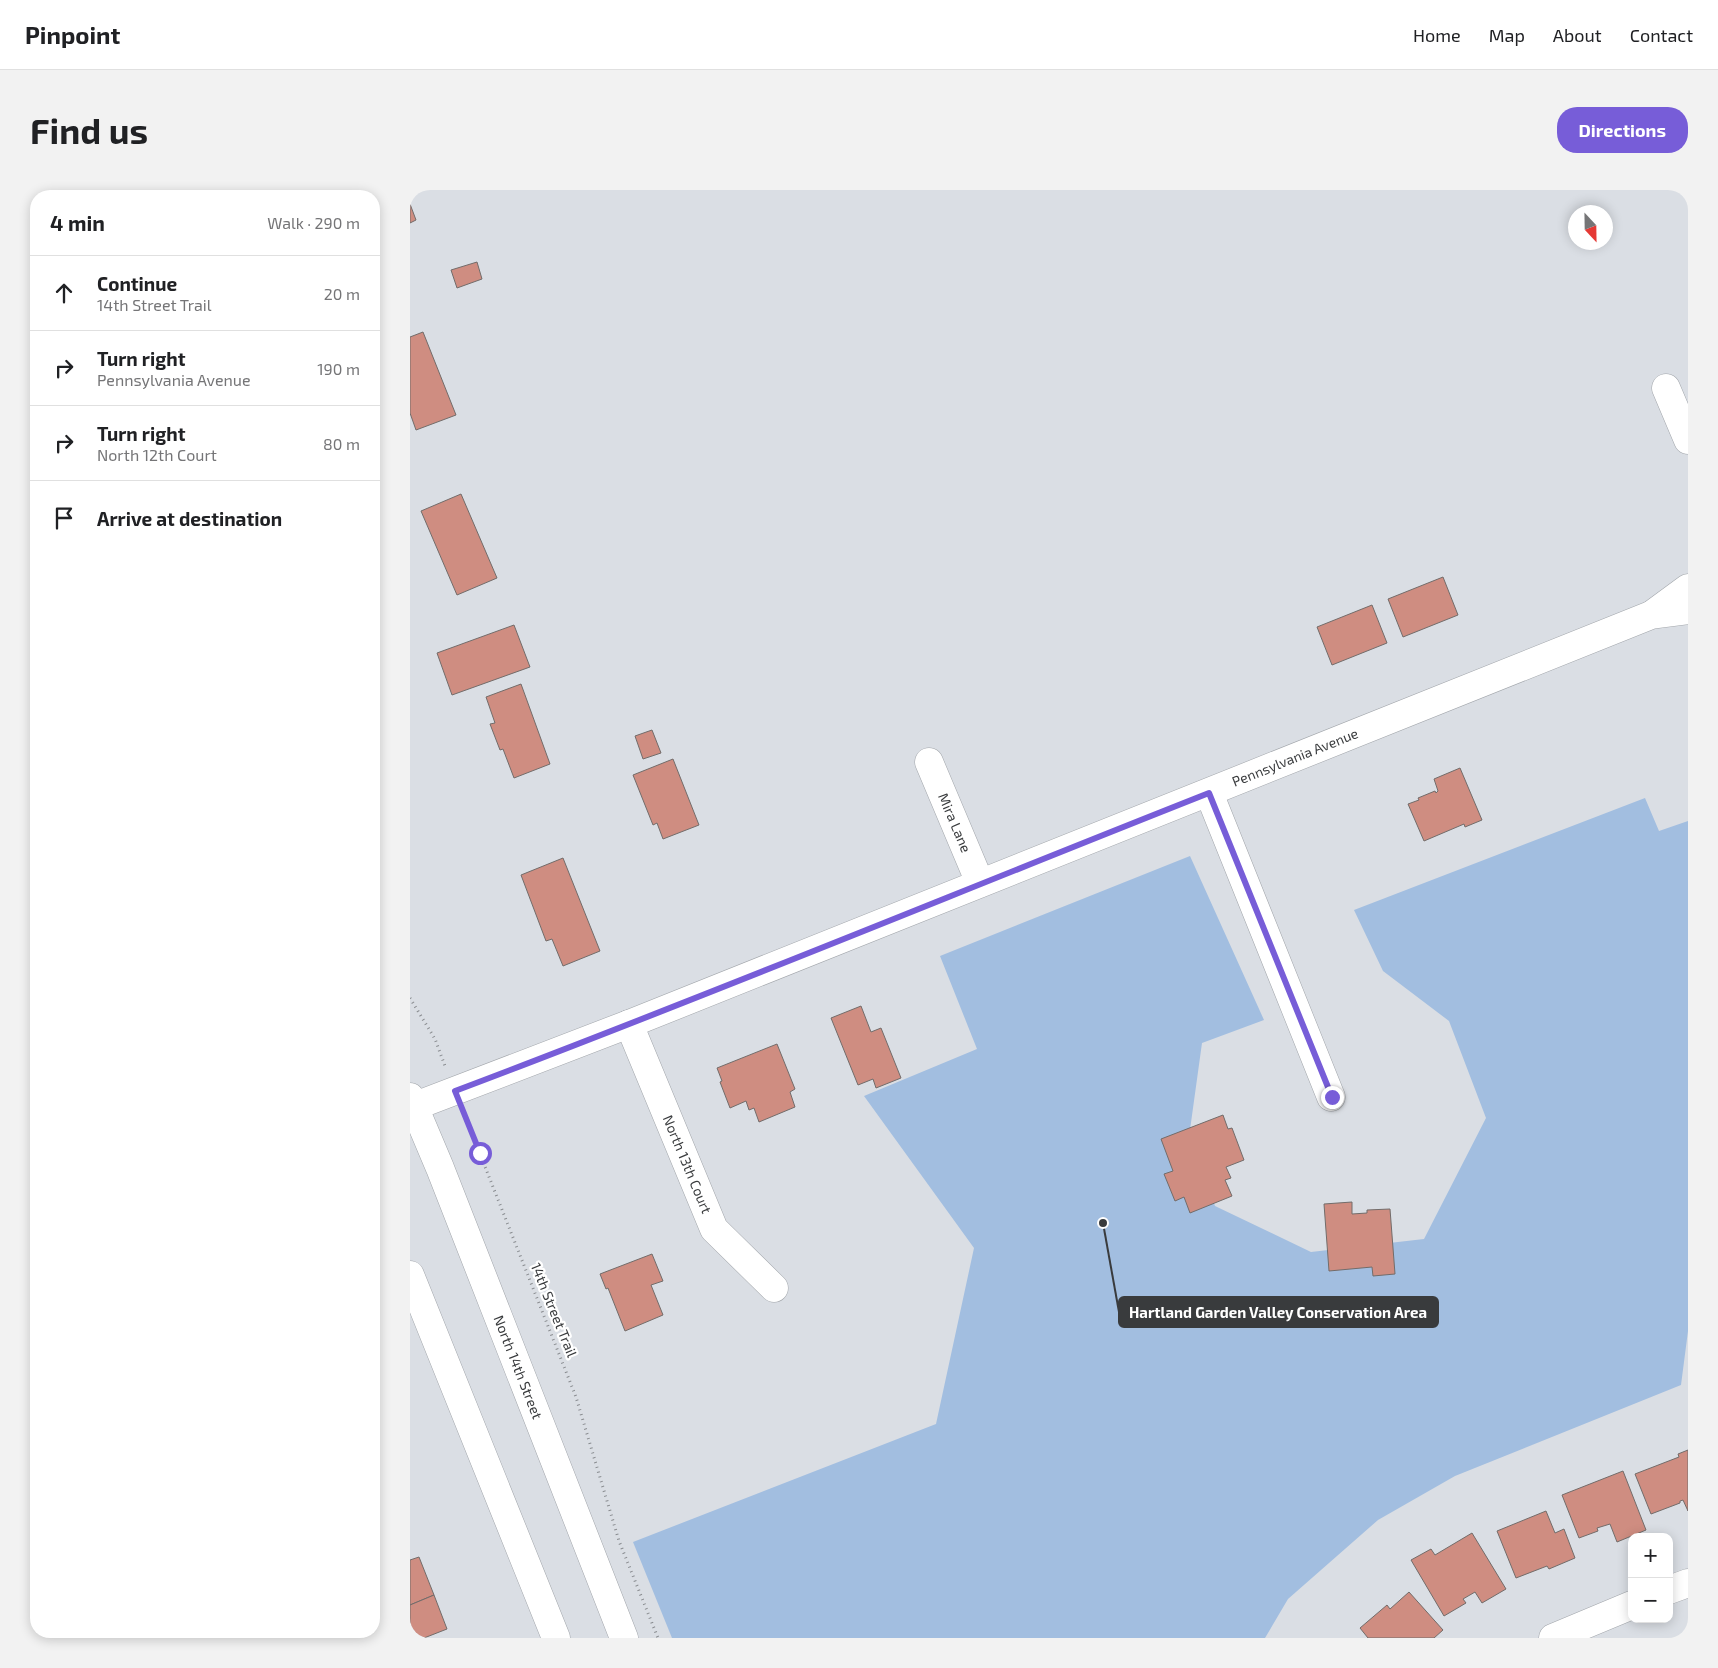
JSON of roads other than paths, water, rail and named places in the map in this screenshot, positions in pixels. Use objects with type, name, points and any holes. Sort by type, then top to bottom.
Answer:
[{"type":"street","points":[[1666,388],[1688,440]]},
{"type":"street","name":"Pennsylvania Avenue","points":[[411,1104],[455,1091],[629,1024],[1651,615],[1688,588]]},
{"type":"street","name":"Pennsylvania Avenue","points":[[1651,615],[1688,610]]},
{"type":"street","name":"Mira Lane","points":[[929,762],[980,883]]},
{"type":"street","points":[[1209,793],[1332,1097]]},
{"type":"street","name":"North 13th Court","points":[[629,1024],[714,1229],[774,1288]]},
{"type":"street","name":"North 14th Street","points":[[411,1104],[624,1638]]},
{"type":"street","points":[[410,1275],[556,1638]]},
{"type":"street","points":[[1673,1588],[1688,1582]]},
{"type":"street","points":[[1553,1638],[1628,1607]]},
{"type":"place","name":"Hartland Garden Valley Conservation Area","points":[[1103,1223]]}]
